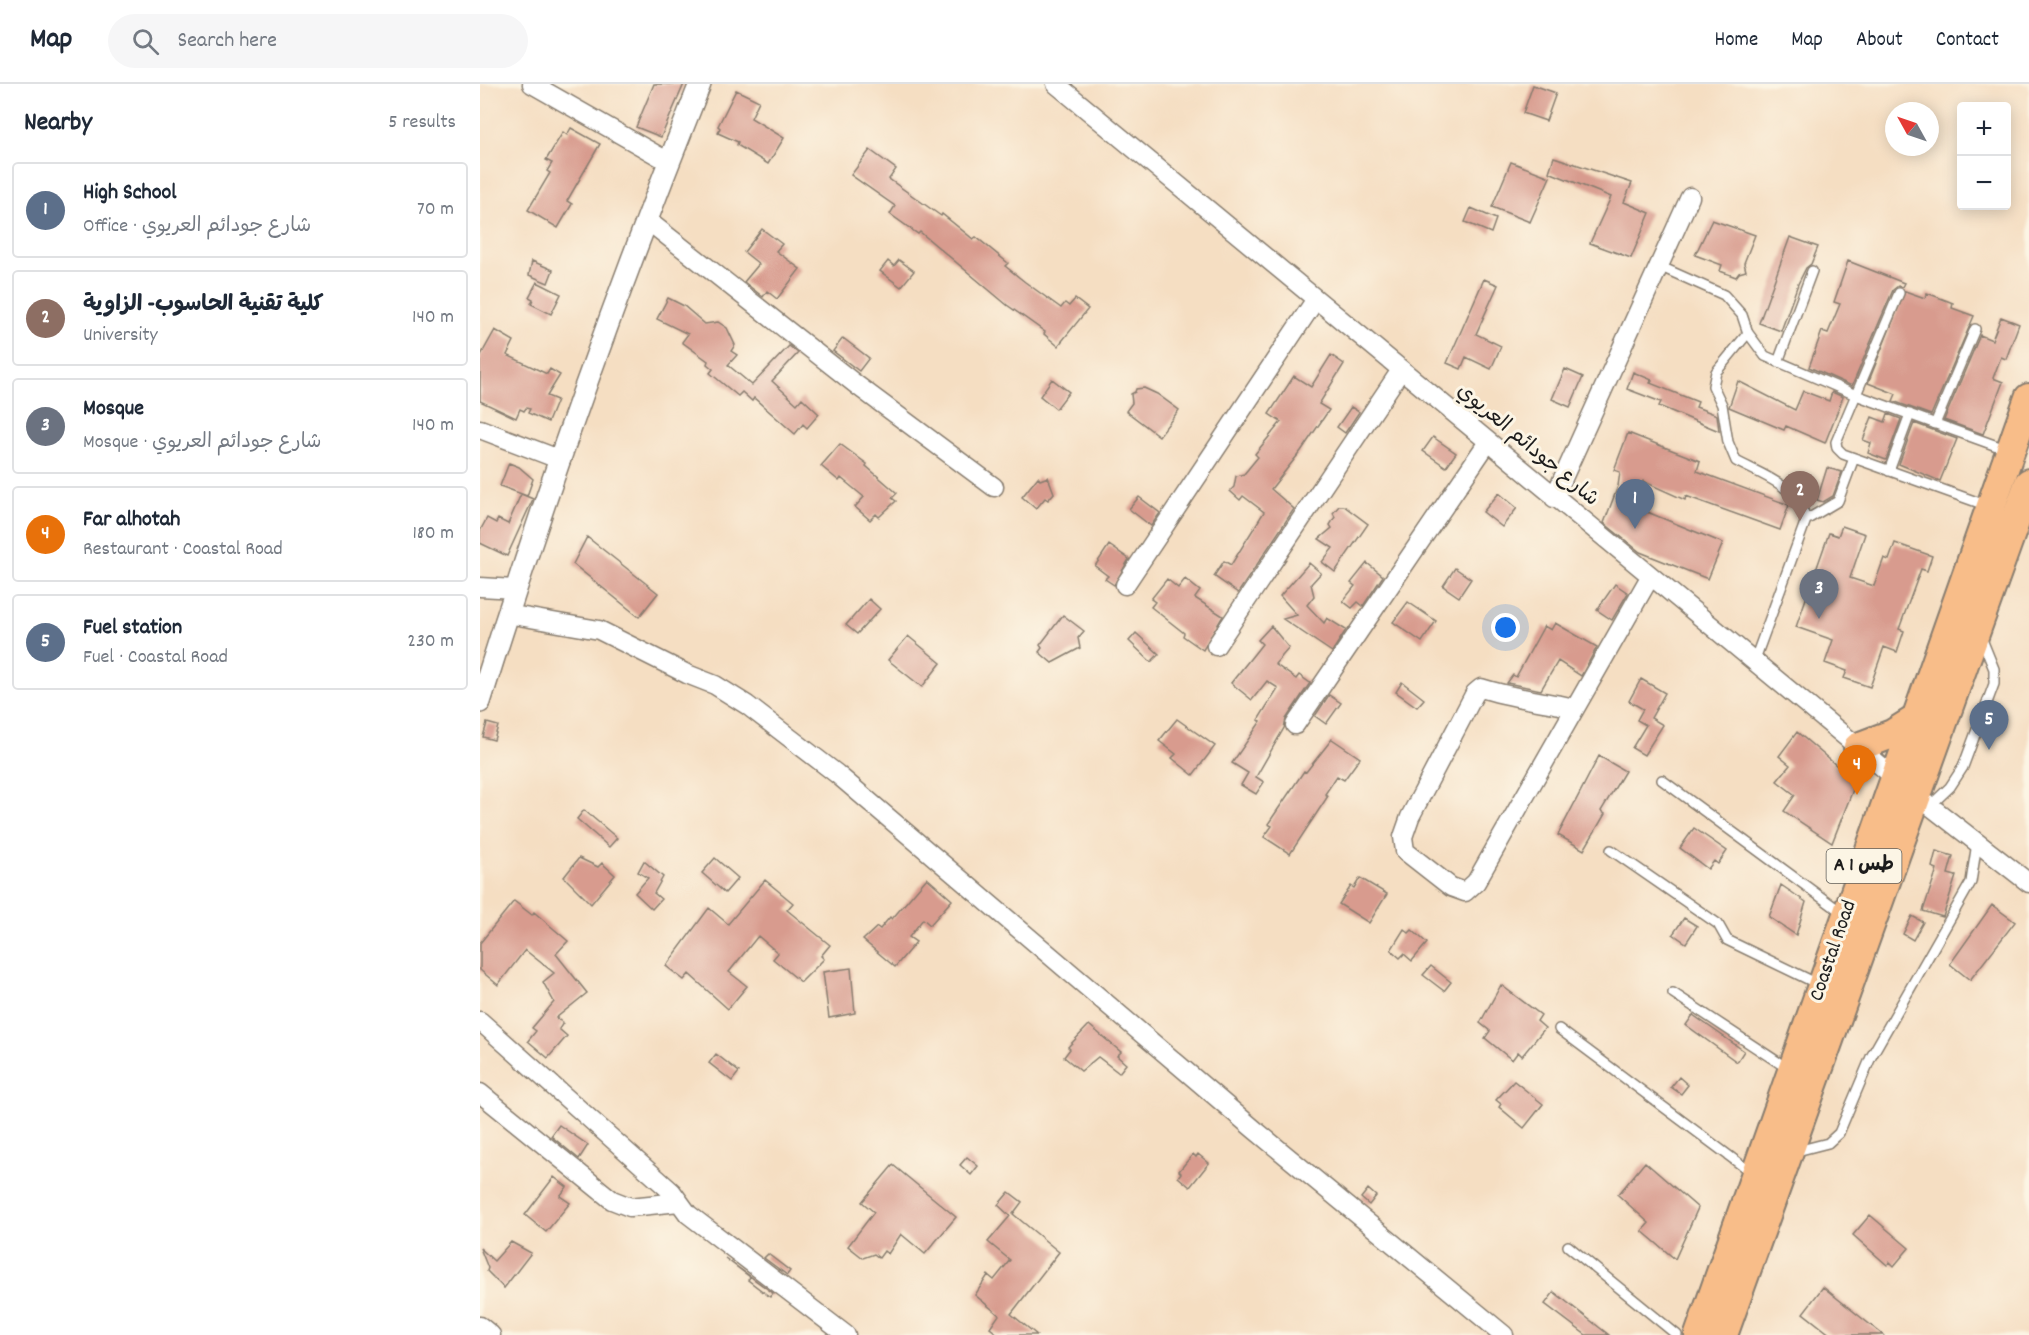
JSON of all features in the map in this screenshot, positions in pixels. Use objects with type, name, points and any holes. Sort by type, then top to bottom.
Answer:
[{"type":"highway","name":"Coastal Road","points":[[1700,1335],[1847,916],[1914,793],[1916,719],[2029,398]]},
{"type":"highway","name":"Coastal Road","points":[[1723,1335],[1914,793],[2029,483]]},
{"type":"highway","points":[[1858,747],[1892,734],[1916,719]]},
{"type":"street","points":[[532,84],[669,162]]},
{"type":"street","points":[[480,702],[515,589],[647,220],[700,84]]},
{"type":"street","name":"شارع جودائم العريوي","points":[[1056,84],[1650,577],[2029,884]]},
{"type":"street","points":[[1554,498],[1690,197]]},
{"type":"street","points":[[647,220],[858,386],[994,487]]},
{"type":"street","points":[[1125,585],[1316,299]]},
{"type":"street","points":[[1216,646],[1401,370]]},
{"type":"street","points":[[480,429],[561,460]]},
{"type":"street","points":[[1295,725],[1488,442]]},
{"type":"street","points":[[1575,708],[1537,700],[1514,699],[1481,688],[1475,693],[1410,817],[1402,837],[1405,851],[1451,887],[1465,892],[1476,882],[1650,577]]},
{"type":"street","points":[[480,587],[515,589]]},
{"type":"street","points":[[507,614],[599,630],[687,674],[715,685],[747,705],[837,774],[1255,1130],[1504,1335]]},
{"type":"street","points":[[480,1021],[672,1192],[688,1214],[846,1335]]},
{"type":"street","points":[[480,1093],[612,1200],[630,1207],[679,1202]]},
{"type":"street","points":[[480,1326],[490,1335]]},
{"type":"lane","points":[[1659,266],[1724,295],[1742,315],[1748,333],[1765,356],[1856,395],[2010,451]]},
{"type":"lane","points":[[1778,362],[1812,271]]},
{"type":"lane","points":[[1899,293],[1836,442],[1837,448],[1854,458],[1991,507]]},
{"type":"lane","points":[[1935,423],[1975,329]]},
{"type":"lane","points":[[1748,333],[1716,372],[1713,386],[1722,405],[1728,442],[1736,461],[1786,487],[1803,505],[1806,520],[1754,662]]},
{"type":"lane","points":[[1890,471],[1910,414]]},
{"type":"lane","points":[[1806,520],[1838,501],[1843,493],[1854,458]]},
{"type":"lane","points":[[1662,780],[1847,916]]},
{"type":"lane","points":[[1788,1153],[1828,1143],[1839,1133],[1871,1057],[1971,882],[1977,843]]},
{"type":"lane","points":[[1611,850],[1718,924],[1727,940],[1822,986]]},
{"type":"lane","points":[[1673,993],[1792,1071]]},
{"type":"lane","points":[[1559,1029],[1755,1175]]},
{"type":"lane","points":[[1568,1246],[1677,1335]]},
{"type":"building","points":[[654,84],[684,84],[661,137],[636,127]]},
{"type":"building","points":[[1533,85],[1556,93],[1546,121],[1523,113]]},
{"type":"building","points":[[736,90],[759,101],[751,118],[784,138],[768,164],[737,145],[738,142],[718,133],[720,128],[718,126]]},
{"type":"building","points":[[571,128],[600,144],[567,201],[572,204],[558,228],[528,210],[550,173],[547,171],[552,163],[546,160],[563,132],[567,135]]},
{"type":"building","points":[[870,150],[896,169],[889,179],[941,216],[942,214],[973,239],[976,237],[1008,263],[1005,266],[1025,282],[1061,308],[1065,303],[1069,306],[1075,299],[1088,309],[1058,346],[1044,334],[1045,332],[1007,305],[920,232],[918,234],[890,214],[895,206],[851,175]]},
{"type":"building","points":[[1554,157],[1632,183],[1624,202],[1650,213],[1631,258],[1590,243],[1611,197],[1549,172]]},
{"type":"building","points":[[1511,162],[1550,177],[1530,222],[1492,207]]},
{"type":"building","points":[[1471,208],[1496,219],[1491,233],[1465,222]]},
{"type":"building","points":[[1712,220],[1755,235],[1744,263],[1746,271],[1739,273],[1736,277],[1720,271],[1722,265],[1695,255]]},
{"type":"building","points":[[762,229],[782,244],[776,251],[800,269],[777,299],[767,291],[763,297],[744,282],[759,264],[744,252]]},
{"type":"building","points":[[1790,237],[1818,247],[1811,264],[1806,268],[1798,284],[1781,331],[1759,323]]},
{"type":"building","points":[[899,260],[914,271],[901,287],[880,271],[888,261],[894,266]]},
{"type":"building","points":[[532,261],[553,270],[548,283],[529,275]]},
{"type":"building","points":[[1848,261],[1904,283],[1902,287],[1898,286],[1893,290],[1852,386],[1809,367],[1822,331],[1828,333],[1840,304],[1834,302]]},
{"type":"building","points":[[1484,279],[1498,285],[1476,334],[1501,346],[1491,369],[1466,357],[1461,369],[1447,363]]},
{"type":"building","points":[[537,282],[561,294],[551,314],[531,304],[533,299],[529,297]]},
{"type":"building","points":[[1905,291],[1925,298],[1927,293],[1953,303],[1952,308],[1974,316],[1931,415],[1893,401],[1896,394],[1868,383]]},
{"type":"building","points":[[668,298],[684,306],[705,324],[718,322],[727,328],[735,345],[731,351],[737,355],[728,365],[752,385],[789,346],[798,353],[772,381],[797,404],[802,398],[819,414],[807,428],[803,424],[795,434],[754,398],[752,401],[742,392],[738,396],[710,373],[713,369],[707,364],[708,361],[682,342],[688,334],[657,319]]},
{"type":"building","points":[[2001,317],[2019,324],[2006,359],[2001,357],[1993,378],[2003,382],[1983,434],[1944,420],[1980,335],[1992,340]]},
{"type":"building","points":[[495,330],[514,341],[507,355],[547,374],[550,369],[560,375],[547,396],[557,400],[548,422],[528,413],[530,409],[526,408],[524,411],[520,409],[516,418],[480,401],[480,357]]},
{"type":"building","points":[[843,338],[869,358],[859,371],[833,351]]},
{"type":"building","points":[[1331,355],[1344,364],[1319,404],[1329,410],[1271,489],[1294,509],[1238,593],[1214,576],[1224,561],[1231,565],[1264,512],[1243,496],[1240,500],[1230,491],[1234,487],[1236,476],[1244,474],[1258,457],[1255,454],[1281,422],[1269,414],[1294,376],[1311,387]]},
{"type":"building","points":[[1565,369],[1583,377],[1570,407],[1552,399]]},
{"type":"building","points":[[1633,372],[1652,380],[1650,383],[1698,402],[1696,407],[1717,415],[1719,431],[1659,406],[1661,402],[1627,389]]},
{"type":"building","points":[[1052,379],[1069,392],[1056,409],[1040,396]]},
{"type":"building","points":[[1738,381],[1795,410],[1803,391],[1829,401],[1832,392],[1843,397],[1825,443],[1786,426],[1784,430],[1729,407]]},
{"type":"building","points":[[1144,388],[1157,394],[1179,410],[1159,436],[1126,411],[1132,403],[1131,394],[1136,389]]},
{"type":"building","points":[[1351,407],[1359,412],[1345,433],[1337,427]]},
{"type":"building","points":[[1888,414],[1901,419],[1886,460],[1868,453],[1871,443],[1863,440],[1872,417],[1885,422]]},
{"type":"building","points":[[1914,423],[1957,439],[1940,481],[1899,464]]},
{"type":"building","points":[[1628,433],[1700,461],[1697,471],[1789,505],[1780,530],[1686,496],[1685,500],[1643,481],[1635,507],[1723,543],[1708,579],[1640,552],[1604,523],[1618,486],[1620,472],[1614,470]]},
{"type":"building","points":[[1433,437],[1456,453],[1446,467],[1423,451]]},
{"type":"building","points":[[840,444],[867,464],[866,466],[897,493],[892,498],[896,501],[879,517],[876,514],[870,520],[855,507],[864,497],[841,478],[839,481],[821,466]]},
{"type":"building","points":[[509,463],[519,467],[533,479],[527,496],[500,486]]},
{"type":"building","points":[[1827,468],[1842,472],[1833,496],[1823,502],[1817,500]]},
{"type":"building","points":[[1038,477],[1040,480],[1048,477],[1054,493],[1048,500],[1045,498],[1036,509],[1022,497]]},
{"type":"building","points":[[1499,493],[1517,508],[1502,527],[1483,512]]},
{"type":"building","points":[[521,494],[533,499],[507,556],[480,543],[480,531],[487,518],[496,523],[498,519],[508,524]]},
{"type":"building","points":[[1139,497],[1160,513],[1151,526],[1129,509]]},
{"type":"building","points":[[1339,506],[1344,506],[1368,524],[1335,572],[1322,562],[1333,548],[1319,539],[1332,528],[1330,525],[1335,517],[1333,513]]},
{"type":"building","points":[[1842,526],[1865,534],[1850,578],[1874,586],[1884,558],[1889,560],[1895,543],[1932,556],[1927,571],[1921,569],[1899,629],[1904,631],[1897,652],[1884,647],[1870,687],[1844,678],[1847,671],[1825,663],[1833,640],[1796,627],[1829,533],[1838,536]]},
{"type":"building","points":[[587,537],[658,593],[639,617],[573,564]]},
{"type":"building","points":[[1109,545],[1129,559],[1114,585],[1105,579],[1108,576],[1095,566]]},
{"type":"building","points":[[1309,563],[1321,573],[1311,584],[1314,596],[1307,605],[1324,623],[1327,618],[1346,630],[1332,652],[1283,619],[1297,615],[1280,596]]},
{"type":"building","points":[[1367,563],[1383,576],[1363,606],[1358,602],[1352,608],[1343,601],[1355,586],[1351,583]]},
{"type":"building","points":[[1455,568],[1471,579],[1459,597],[1443,586]]},
{"type":"building","points":[[1167,579],[1178,588],[1185,579],[1200,591],[1195,598],[1223,616],[1203,650],[1183,636],[1184,633],[1151,607],[1155,602],[1151,599]]},
{"type":"building","points":[[1615,584],[1628,593],[1612,620],[1597,610]]},
{"type":"building","points":[[869,599],[880,609],[857,634],[846,625]]},
{"type":"building","points":[[1408,602],[1436,621],[1422,642],[1393,622]]},
{"type":"building","points":[[1063,615],[1084,631],[1078,638],[1080,648],[1052,663],[1039,652],[1042,648],[1040,645]]},
{"type":"building","points":[[1555,623],[1597,647],[1581,676],[1558,661],[1541,690],[1507,683],[1513,675],[1516,677],[1544,626],[1551,630]]},
{"type":"building","points":[[1271,626],[1289,648],[1275,664],[1296,679],[1299,675],[1310,683],[1286,719],[1284,728],[1256,777],[1264,782],[1256,794],[1241,785],[1248,773],[1232,763],[1261,721],[1258,720],[1278,688],[1267,681],[1252,700],[1231,683],[1262,644],[1258,640]]},
{"type":"building","points":[[1136,633],[1159,654],[1151,662],[1129,641]]},
{"type":"building","points":[[908,636],[941,663],[922,687],[888,660]]},
{"type":"building","points":[[1641,679],[1665,693],[1651,718],[1663,725],[1644,755],[1632,748],[1646,725],[1637,720],[1643,709],[1629,701]]},
{"type":"building","points":[[1402,682],[1424,699],[1417,707],[1396,692]]},
{"type":"building","points":[[1329,695],[1341,703],[1326,724],[1315,716]]},
{"type":"building","points":[[1177,719],[1215,746],[1193,775],[1172,758],[1176,754],[1159,741]]},
{"type":"building","points":[[487,723],[498,726],[494,740],[483,737]]},
{"type":"building","points":[[1797,732],[1856,782],[1832,843],[1784,811],[1795,795],[1777,781],[1790,765],[1779,756]]},
{"type":"building","points":[[1332,739],[1360,758],[1344,780],[1337,776],[1325,794],[1328,796],[1290,854],[1264,837],[1272,826],[1268,824],[1304,771],[1306,772]]},
{"type":"building","points":[[1599,756],[1625,771],[1601,811],[1605,814],[1584,850],[1558,835]]},
{"type":"building","points":[[584,810],[617,838],[609,847],[577,819]]},
{"type":"building","points":[[1694,828],[1727,851],[1718,864],[1714,861],[1708,869],[1680,848]]},
{"type":"building","points":[[1936,851],[1953,856],[1948,874],[1956,876],[1943,917],[1923,911],[1937,869],[1932,867]]},
{"type":"building","points":[[579,858],[598,867],[602,863],[615,875],[591,904],[564,877]]},
{"type":"building","points":[[715,858],[738,878],[725,893],[702,873]]},
{"type":"building","points":[[644,861],[663,877],[654,893],[661,899],[652,909],[635,893],[648,878],[638,872]]},
{"type":"building","points":[[927,878],[952,900],[930,925],[923,919],[909,937],[916,942],[895,967],[863,940],[877,927],[880,929],[890,917],[892,919]]},
{"type":"building","points":[[1360,878],[1387,894],[1369,923],[1339,904],[1351,886],[1354,888]]},
{"type":"building","points":[[765,880],[793,903],[787,910],[830,945],[821,956],[824,959],[801,982],[773,959],[778,953],[758,936],[729,972],[747,986],[728,1009],[689,974],[684,980],[666,966],[709,908],[728,924]]},
{"type":"building","points":[[1781,885],[1806,902],[1796,935],[1769,917]]},
{"type":"building","points":[[514,901],[532,915],[534,912],[568,941],[556,954],[587,993],[556,1018],[563,1023],[559,1029],[567,1036],[548,1058],[528,1041],[536,1031],[532,1028],[554,1002],[543,982],[554,973],[525,950],[498,985],[480,970],[480,943]]},
{"type":"building","points":[[1992,905],[2015,922],[1970,980],[1950,964]]},
{"type":"building","points":[[1912,916],[1923,922],[1913,940],[1903,934]]},
{"type":"building","points":[[1684,918],[1697,926],[1686,943],[1673,934]]},
{"type":"building","points":[[1404,929],[1409,933],[1412,930],[1427,943],[1412,961],[1404,954],[1400,958],[1391,950]]},
{"type":"building","points":[[1431,966],[1451,982],[1444,991],[1423,975]]},
{"type":"building","points":[[851,968],[855,1013],[829,1018],[823,972]]},
{"type":"building","points":[[1501,985],[1541,1015],[1537,1021],[1545,1028],[1522,1056],[1518,1052],[1512,1060],[1485,1038],[1490,1031],[1480,1023]]},
{"type":"building","points":[[1693,1015],[1744,1051],[1737,1062],[1686,1025]]},
{"type":"building","points":[[1089,1025],[1121,1052],[1117,1056],[1126,1064],[1119,1073],[1098,1057],[1081,1071],[1064,1057],[1070,1049],[1068,1047]]},
{"type":"building","points":[[716,1054],[739,1072],[732,1081],[709,1063]]},
{"type":"building","points":[[1679,1077],[1688,1085],[1681,1094],[1671,1087]]},
{"type":"building","points":[[1514,1081],[1543,1104],[1524,1128],[1499,1107],[1501,1104],[1496,1100]]},
{"type":"building","points":[[559,1125],[588,1145],[579,1159],[551,1136]]},
{"type":"building","points":[[1193,1154],[1196,1157],[1198,1154],[1209,1163],[1190,1187],[1178,1177],[1181,1173],[1179,1171]]},
{"type":"building","points":[[967,1157],[978,1166],[971,1175],[960,1165]]},
{"type":"building","points":[[1645,1162],[1698,1208],[1675,1259],[1642,1231],[1649,1223],[1618,1195]]},
{"type":"building","points":[[893,1165],[956,1217],[925,1254],[901,1234],[888,1254],[884,1251],[879,1258],[874,1254],[863,1258],[848,1246],[874,1212],[862,1202]]},
{"type":"building","points":[[554,1177],[567,1187],[560,1196],[570,1203],[546,1232],[525,1215]]},
{"type":"building","points":[[1368,1189],[1376,1196],[1369,1205],[1361,1198]]},
{"type":"building","points":[[1009,1192],[1022,1202],[1013,1214],[1059,1252],[1011,1314],[1037,1335],[999,1335],[990,1328],[999,1315],[975,1295],[988,1275],[994,1280],[1010,1260],[988,1242],[1010,1216],[998,1205]]},
{"type":"building","points":[[1870,1215],[1909,1248],[1894,1266],[1890,1262],[1887,1265],[1853,1235]]},
{"type":"building","points":[[511,1242],[531,1253],[504,1288],[487,1271],[488,1268],[480,1248],[494,1261]]},
{"type":"building","points":[[768,1254],[790,1271],[787,1275],[764,1258]]},
{"type":"building","points":[[725,1258],[773,1293],[770,1297],[748,1280],[750,1277]]},
{"type":"building","points":[[1823,1287],[1883,1335],[1831,1335],[1803,1313]]},
{"type":"building","points":[[1554,1292],[1609,1335],[1586,1335],[1545,1304]]},
{"type":"place","name":"كلية تقنية الحاسوب- الزاوية","points":[[1800,521]]},
{"type":"place","name":"High School","points":[[1635,529]]},
{"type":"place","name":"Mosque","points":[[1819,619]]},
{"type":"place","name":"Fuel station","points":[[1989,750]]},
{"type":"place","name":"Far alhotah","points":[[1857,795]]}]
